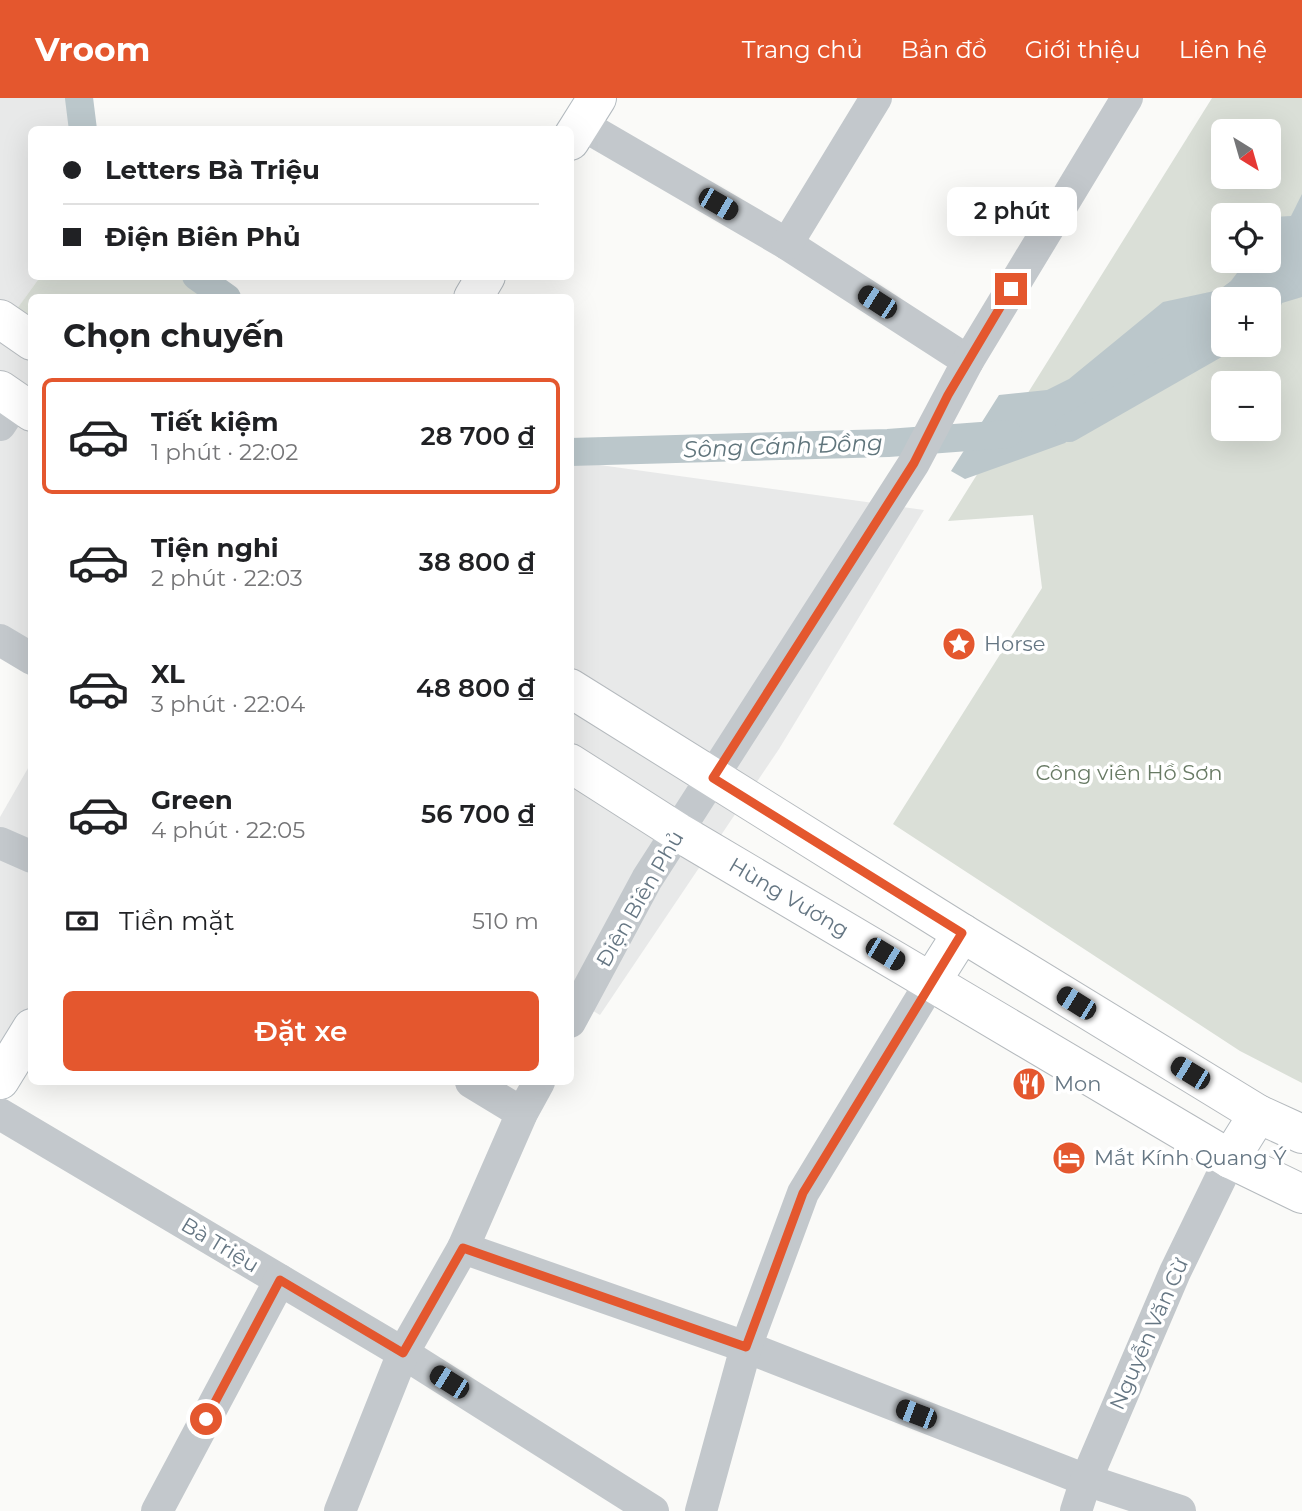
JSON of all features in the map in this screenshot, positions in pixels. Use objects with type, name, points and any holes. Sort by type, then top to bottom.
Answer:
[{"type":"main road","points":[[0,319],[28,338]]},
{"type":"main road","points":[[574,691],[1258,1114],[1302,1134]]},
{"type":"main road","name":"Hùng Vương","points":[[574,766],[678,832],[1230,1159],[1302,1194]]},
{"type":"main road","points":[[931,982],[962,933]]},
{"type":"main road","points":[[0,1080],[28,1034]]},
{"type":"main road","points":[[1230,1159],[1258,1114]]},
{"type":"street","points":[[787,244],[876,98]]},
{"type":"street","points":[[583,121],[787,244],[968,361],[1127,98]]},
{"type":"street","name":"Điện Biên Phủ","points":[[574,1015],[647,879],[914,463],[968,361]]},
{"type":"street","points":[[0,640],[28,657]]},
{"type":"street","points":[[0,843],[28,855]]},
{"type":"street","points":[[701,1511],[746,1347],[803,1193],[931,982]]},
{"type":"street","points":[[476,1085],[522,1113]]},
{"type":"street","points":[[340,1511],[403,1353],[463,1248],[536,1085]]},
{"type":"street","name":"Bà Triệu","points":[[0,1114],[403,1353],[653,1511]]},
{"type":"street","name":"Nguyễn Văn Cừ","points":[[1076,1511],[1086,1480],[1175,1272],[1230,1159]]},
{"type":"street","points":[[463,1248],[746,1347],[1086,1480],[1180,1511]]},
{"type":"street","points":[[157,1511],[280,1280]]},
{"type":"shaded area","points":[[0,98],[79,98],[83,126],[28,126],[28,280],[38,280],[7,323],[28,339],[28,658],[0,641]]},
{"type":"shaded area","points":[[1302,194],[1302,297],[1281,306],[1281,287],[1223,287],[1237,273],[1281,273],[1281,217],[1291,216]]},
{"type":"shaded area","points":[[1211,292],[1211,352],[1189,369],[1126,382],[1122,392],[1065,443],[965,479],[951,471],[999,395],[1047,390],[1069,379],[1163,302]]},
{"type":"shaded area","points":[[574,461],[924,510],[779,749],[600,1015],[574,1000]]},
{"type":"shaded area","points":[[28,768],[28,1033],[0,1080],[0,817]]},
{"type":"green space","name":"Công viên Hồ Sơn","points":[[1212,98],[1302,98],[1302,1083],[1240,1051],[893,824],[1042,588],[1033,515],[948,521]]},
{"type":"green space","points":[[38,280],[201,280],[222,294],[28,294],[28,339],[6,324]]},
{"type":"waterway","name":"Sông Cánh Đồng","points":[[79,98],[82,126]]},
{"type":"waterway","name":"Sông Cánh Đồng","points":[[202,280],[221,294]]},
{"type":"waterway","name":"Sông Cánh Đồng","points":[[1069,428],[1211,347]]},
{"type":"waterway","name":"Sông Cánh Đồng","points":[[574,452],[888,443],[1008,434]]},
{"type":"place","name":"Horse","points":[[959,644]]},
{"type":"place","name":"Mon","points":[[1029,1084]]},
{"type":"place","name":"Mắt Kính Quang Ý","points":[[1069,1158]]},
{"type":"route","points":[[206,1419],[280,1280],[403,1353],[463,1248],[746,1347],[803,1193],[962,933],[713,778],[914,463],[948,395],[1011,289]]}]
